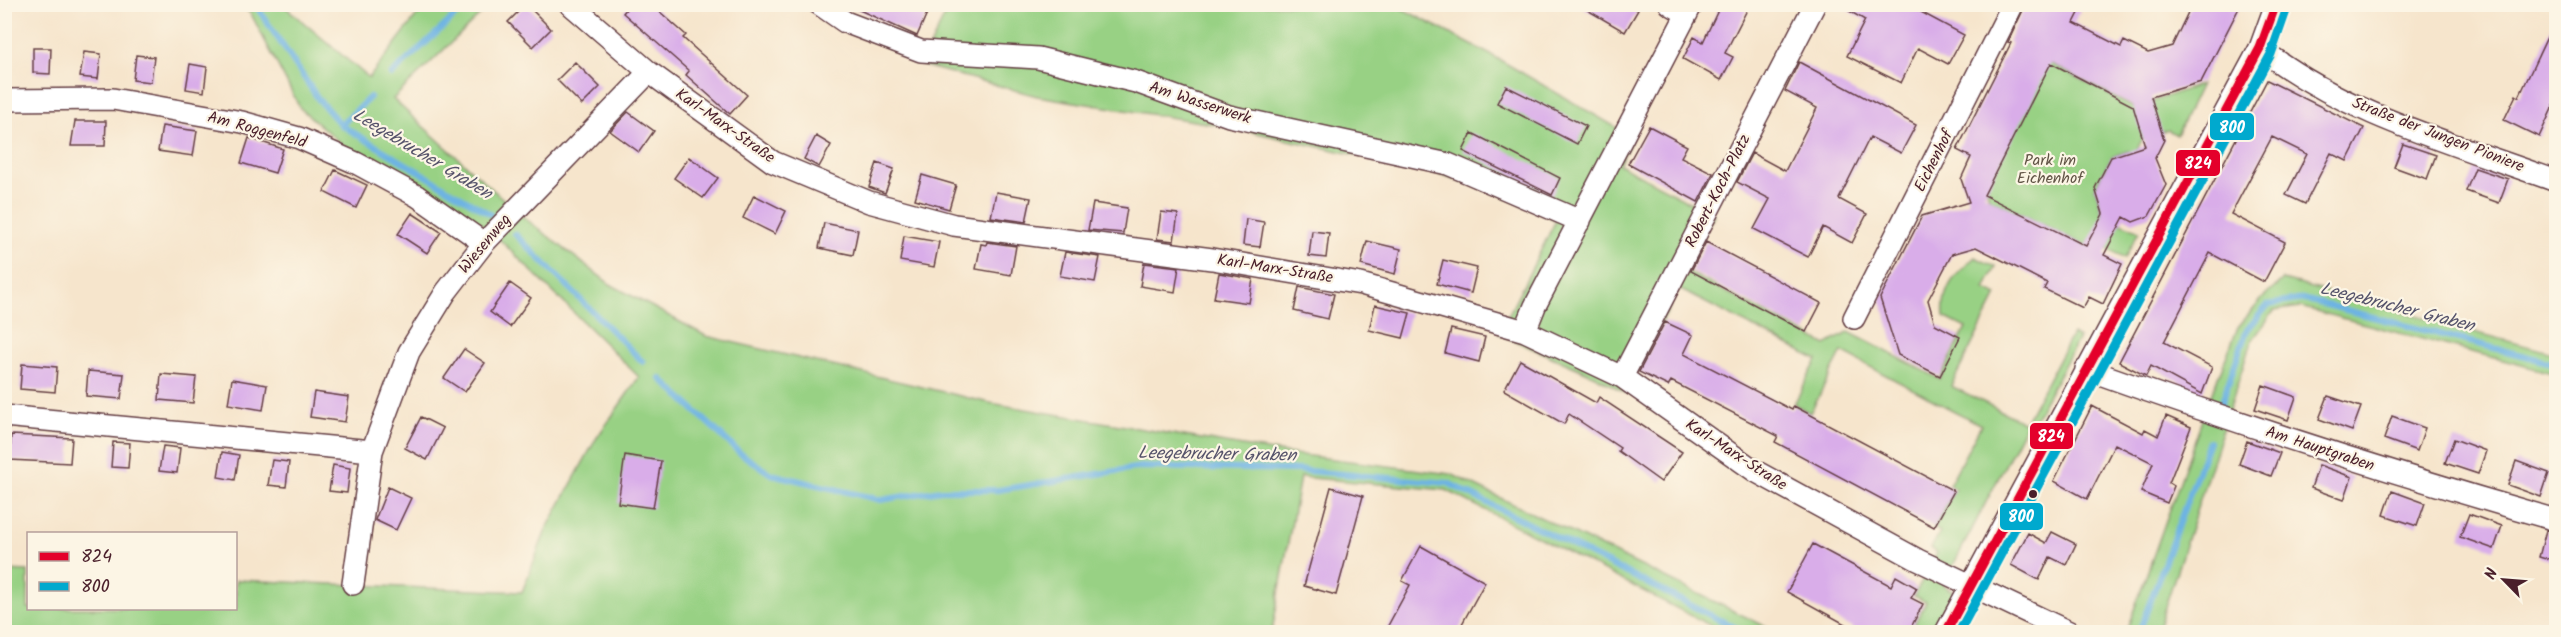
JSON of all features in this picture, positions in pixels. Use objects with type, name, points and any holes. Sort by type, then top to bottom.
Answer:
[{"type":"street","name":"Karl-Marx-Straße","points":[[570,4],[649,72],[773,162],[869,202],[954,225],[1212,259],[1361,284],[1525,332],[1622,377],[1755,471],[1970,587],[2068,633]]},
{"type":"street","name":"Am Wasserwerk","points":[[819,4],[845,22],[921,51],[1038,58],[1136,82],[1228,116],[1448,164],[1580,221]]},
{"type":"street","name":"Robert-Koch-Platz","points":[[1622,377],[1815,4]]},
{"type":"street","name":"Eichenhof","points":[[1854,318],[2013,4]]},
{"type":"street","points":[[1946,633],[2260,48],[2276,4]]},
{"type":"street","points":[[1525,332],[1535,306],[1580,221],[1683,8]]},
{"type":"street","name":"Straße der Jungen Pioniere","points":[[2260,48],[2303,79],[2377,116],[2556,181]]},
{"type":"street","name":"Wiesenweg","points":[[353,584],[372,451],[409,352],[446,292],[483,243],[649,72]]},
{"type":"street","name":"Am Roggenfeld","points":[[4,100],[113,99],[242,122],[299,138],[356,163],[417,195],[483,243]]},
{"type":"street","name":"Am Hauptgraben","points":[[2086,369],[2201,411],[2410,479],[2556,520]]},
{"type":"street","points":[[4,416],[372,451]]},
{"type":"green space","points":[[239,4],[283,5],[369,78],[425,5],[490,5],[393,99],[522,216],[610,284],[706,336],[990,403],[1278,452],[1451,474],[1777,632],[1723,632],[1446,490],[1300,477],[1272,632],[5,632],[5,570],[27,571],[27,610],[237,610],[237,580],[522,592],[546,530],[596,439],[639,377],[488,228],[358,158],[300,108],[251,14]]},
{"type":"green space","points":[[950,5],[1395,5],[1493,56],[1633,137],[1619,164],[1714,215],[1684,270],[1826,345],[1849,332],[1940,379],[1966,328],[1944,317],[1947,290],[1961,270],[1975,257],[1996,267],[1985,289],[1997,295],[1951,386],[2025,423],[2072,334],[2079,338],[2031,426],[2025,427],[1943,585],[1954,592],[1932,632],[1910,632],[1926,602],[1914,596],[1937,553],[1931,548],[1940,532],[1934,528],[1955,489],[1949,485],[1981,425],[1842,352],[1810,413],[1794,404],[1817,360],[1679,289],[1626,393],[1595,376],[1499,334],[1556,220],[1492,191],[1434,172],[1225,126],[1037,96],[921,65]]},
{"type":"green space","name":"Park im Eichenhof","points":[[2038,57],[2134,108],[2201,84],[2177,135],[2168,130],[2142,140],[2134,155],[2128,151],[2111,157],[2095,188],[2103,214],[2139,231],[2125,258],[2090,240],[2086,246],[1989,198],[1984,179]]},
{"type":"green space","points":[[2283,280],[2556,354],[2556,374],[2300,307],[2274,311],[2251,342],[2157,632],[2126,632],[2208,403],[2238,327],[2263,298]]},
{"type":"building","points":[[526,4],[551,29],[533,47],[508,22]]},
{"type":"building","points":[[630,4],[651,4],[686,35],[683,38],[747,95],[730,114],[686,75],[689,71],[623,13]]},
{"type":"building","points":[[846,4],[931,4],[917,36]]},
{"type":"building","points":[[1577,4],[1628,4],[1638,10],[1625,32]]},
{"type":"building","points":[[1721,4],[1750,4],[1725,53],[1733,57],[1721,80],[1683,59],[1694,37],[1703,42]]},
{"type":"building","points":[[1837,4],[1906,4],[1964,35],[1948,64],[1918,48],[1901,83],[1847,56],[1865,20]]},
{"type":"building","points":[[2026,4],[2067,4],[2080,11],[2074,23],[2121,47],[2124,41],[2148,53],[2172,46],[2192,4],[2241,4],[2201,82],[2151,97],[2164,140],[2155,158],[2166,185],[2149,216],[2133,222],[2124,217],[2104,255],[2122,264],[2103,304],[2089,297],[2083,308],[2044,289],[2047,283],[1976,247],[1952,254],[1928,300],[1935,324],[1960,337],[1940,376],[1898,355],[1880,298],[1922,216],[1969,202],[1961,179],[1971,157],[1957,150],[2011,43],[2008,42]],"holes":[[[2051,63],[2133,106],[2145,146],[2111,157],[2095,188],[2103,214],[2086,246],[1984,195]]]},
{"type":"building","points":[[2556,18],[2556,100],[2539,137],[2504,120],[2516,95],[2519,97]]},
{"type":"building","points":[[33,48],[51,48],[50,74],[33,73]]},
{"type":"building","points":[[84,52],[101,54],[98,79],[80,77]]},
{"type":"building","points":[[136,55],[154,57],[151,82],[133,80]]},
{"type":"building","points":[[575,62],[600,87],[582,105],[557,80]]},
{"type":"building","points":[[1799,62],[1916,125],[1901,153],[1870,137],[1839,199],[1867,214],[1852,243],[1823,227],[1808,257],[1754,229],[1770,199],[1737,182],[1752,153],[1785,171],[1817,108],[1785,91]]},
{"type":"building","points":[[190,64],[207,67],[204,92],[186,89]]},
{"type":"building","points":[[2267,80],[2364,128],[2347,161],[2331,153],[2305,204],[2286,195],[2307,154],[2272,137],[2231,214],[2285,242],[2264,282],[2210,253],[2164,342],[2212,367],[2202,394],[2151,366],[2146,376],[2119,362]]},
{"type":"building","points":[[1506,86],[1586,126],[1577,144],[1497,103]]},
{"type":"building","points":[[628,112],[654,131],[639,152],[610,131]]},
{"type":"building","points":[[75,121],[106,121],[105,146],[71,146]]},
{"type":"building","points":[[162,126],[197,131],[193,156],[158,151]]},
{"type":"building","points":[[1649,126],[1687,146],[1681,157],[1713,173],[1698,202],[1628,164]]},
{"type":"building","points":[[1472,133],[1560,178],[1552,195],[1463,151]]},
{"type":"building","points":[[816,136],[831,145],[819,167],[804,159]]},
{"type":"building","points":[[249,138],[283,149],[275,173],[241,163]]},
{"type":"building","points":[[2403,144],[2436,155],[2427,179],[2394,167]]},
{"type":"building","points":[[689,157],[718,178],[703,198],[674,178]]},
{"type":"building","points":[[877,163],[894,169],[885,193],[869,187]]},
{"type":"building","points":[[2475,168],[2508,179],[2499,203],[2466,191]]},
{"type":"building","points":[[335,170],[367,185],[356,208],[324,192]]},
{"type":"building","points":[[922,175],[956,185],[949,209],[915,199]]},
{"type":"building","points":[[996,192],[1031,198],[1026,222],[991,217]]},
{"type":"building","points":[[754,195],[786,211],[775,234],[743,218]]},
{"type":"building","points":[[1093,203],[1127,208],[1123,233],[1088,230]]},
{"type":"building","points":[[1161,212],[1178,214],[1174,241],[1157,239]]},
{"type":"building","points":[[412,213],[441,232],[427,253],[398,234]]},
{"type":"building","points":[[1246,219],[1264,222],[1260,247],[1243,245]]},
{"type":"building","points":[[824,223],[858,230],[853,255],[819,248]]},
{"type":"building","points":[[1312,231],[1329,233],[1326,258],[1309,256]]},
{"type":"building","points":[[904,236],[939,242],[934,267],[900,261]]},
{"type":"building","points":[[1367,241],[1401,249],[1395,274],[1361,265]]},
{"type":"building","points":[[987,242],[1016,246],[1011,275],[976,269],[981,244],[986,245]]},
{"type":"building","points":[[1706,242],[1821,303],[1806,332],[1691,271]]},
{"type":"building","points":[[1065,252],[1100,257],[1095,282],[1060,276]]},
{"type":"building","points":[[1443,260],[1477,268],[1471,293],[1437,284]]},
{"type":"building","points":[[1144,263],[1179,267],[1175,292],[1140,286]]},
{"type":"building","points":[[1219,273],[1253,279],[1249,303],[1214,298]]},
{"type":"building","points":[[510,283],[531,298],[510,327],[490,312]]},
{"type":"building","points":[[1299,287],[1334,294],[1328,319],[1294,311]]},
{"type":"building","points":[[1375,305],[1410,313],[1403,338],[1369,330]]},
{"type":"building","points":[[1665,322],[1693,335],[1684,354],[1792,410],[1794,406],[1954,491],[1934,527],[1775,442],[1778,436],[1671,381],[1668,386],[1639,372]]},
{"type":"building","points":[[1451,329],[1485,337],[1479,362],[1445,353]]},
{"type":"building","points":[[464,349],[485,363],[465,392],[444,378]]},
{"type":"building","points":[[1520,360],[1596,403],[1599,397],[1682,452],[1661,482],[1618,451],[1620,448],[1569,414],[1564,424],[1504,390]]},
{"type":"building","points":[[22,364],[57,367],[55,392],[20,389]]},
{"type":"building","points":[[88,371],[124,374],[121,399],[86,396]]},
{"type":"building","points":[[161,374],[196,377],[193,403],[159,400]]},
{"type":"building","points":[[232,379],[267,385],[263,410],[228,404]]},
{"type":"building","points":[[2263,385],[2296,397],[2288,420],[2255,409]]},
{"type":"building","points":[[314,392],[349,397],[345,422],[310,417]]},
{"type":"building","points":[[2328,396],[2361,407],[2352,431],[2319,419]]},
{"type":"building","points":[[2092,406],[2143,433],[2145,429],[2158,436],[2166,416],[2191,427],[2169,483],[2174,486],[2167,503],[2141,492],[2153,463],[2115,444],[2087,499],[2054,481]]},
{"type":"building","points":[[2392,416],[2425,428],[2417,451],[2384,439]]},
{"type":"building","points":[[421,417],[443,428],[427,460],[405,448]]},
{"type":"building","points":[[11,435],[72,438],[70,463],[10,460]]},
{"type":"building","points":[[2454,439],[2486,451],[2478,474],[2445,463]]},
{"type":"building","points":[[2247,441],[2280,453],[2271,476],[2239,464]]},
{"type":"building","points":[[113,442],[130,443],[128,468],[111,467]]},
{"type":"building","points":[[163,446],[180,448],[177,473],[159,471]]},
{"type":"building","points":[[222,452],[239,455],[235,480],[218,477]]},
{"type":"building","points":[[625,455],[661,461],[653,508],[618,503]]},
{"type":"building","points":[[272,460],[289,462],[286,487],[268,485]]},
{"type":"building","points":[[2516,461],[2549,473],[2541,497],[2508,485]]},
{"type":"building","points":[[333,465],[350,468],[347,493],[329,491]]},
{"type":"building","points":[[2319,465],[2352,477],[2344,500],[2311,488]]},
{"type":"building","points":[[388,487],[411,498],[396,530],[375,520]]},
{"type":"building","points":[[1331,487],[1363,496],[1336,595],[1304,586]]},
{"type":"building","points":[[2392,491],[2425,503],[2417,526],[2384,515]]},
{"type":"building","points":[[2469,514],[2502,526],[2494,549],[2460,537]]},
{"type":"building","points":[[2546,530],[2556,532],[2556,562],[2539,557]]},
{"type":"building","points":[[2052,532],[2076,544],[2066,565],[2050,557],[2039,580],[2011,565],[2028,533],[2046,543]]},
{"type":"building","points":[[1813,544],[1891,586],[1896,576],[1917,588],[1911,598],[1923,604],[1908,633],[1861,633],[1787,592]]},
{"type":"building","points":[[1421,546],[1485,582],[1457,633],[1384,633],[1410,585],[1402,581]]},
{"type":"waterway","name":"Leegebrucher Graben","points":[[255,4],[319,100],[341,125],[490,214]]},
{"type":"waterway","points":[[391,75],[468,4]]},
{"type":"waterway","points":[[341,125],[370,97]]},
{"type":"waterway","name":"Leegebrucher Graben","points":[[515,234],[643,362]]},
{"type":"waterway","name":"Leegebrucher Graben","points":[[2221,404],[2247,330],[2268,305],[2303,299],[2556,364]]},
{"type":"waterway","name":"Leegebrucher Graben","points":[[660,378],[740,453],[771,474],[881,500],[941,490],[998,490],[1141,467],[1297,470],[1448,483],[1744,632]]},
{"type":"waterway","name":"Leegebrucher Graben","points":[[2139,632],[2209,441]]},
{"type":"transit line","name":"824","points":[[1946,632],[2260,48],[2276,4]]},
{"type":"transit line","name":"800","points":[[1959,632],[2271,54],[2287,8]]}]
